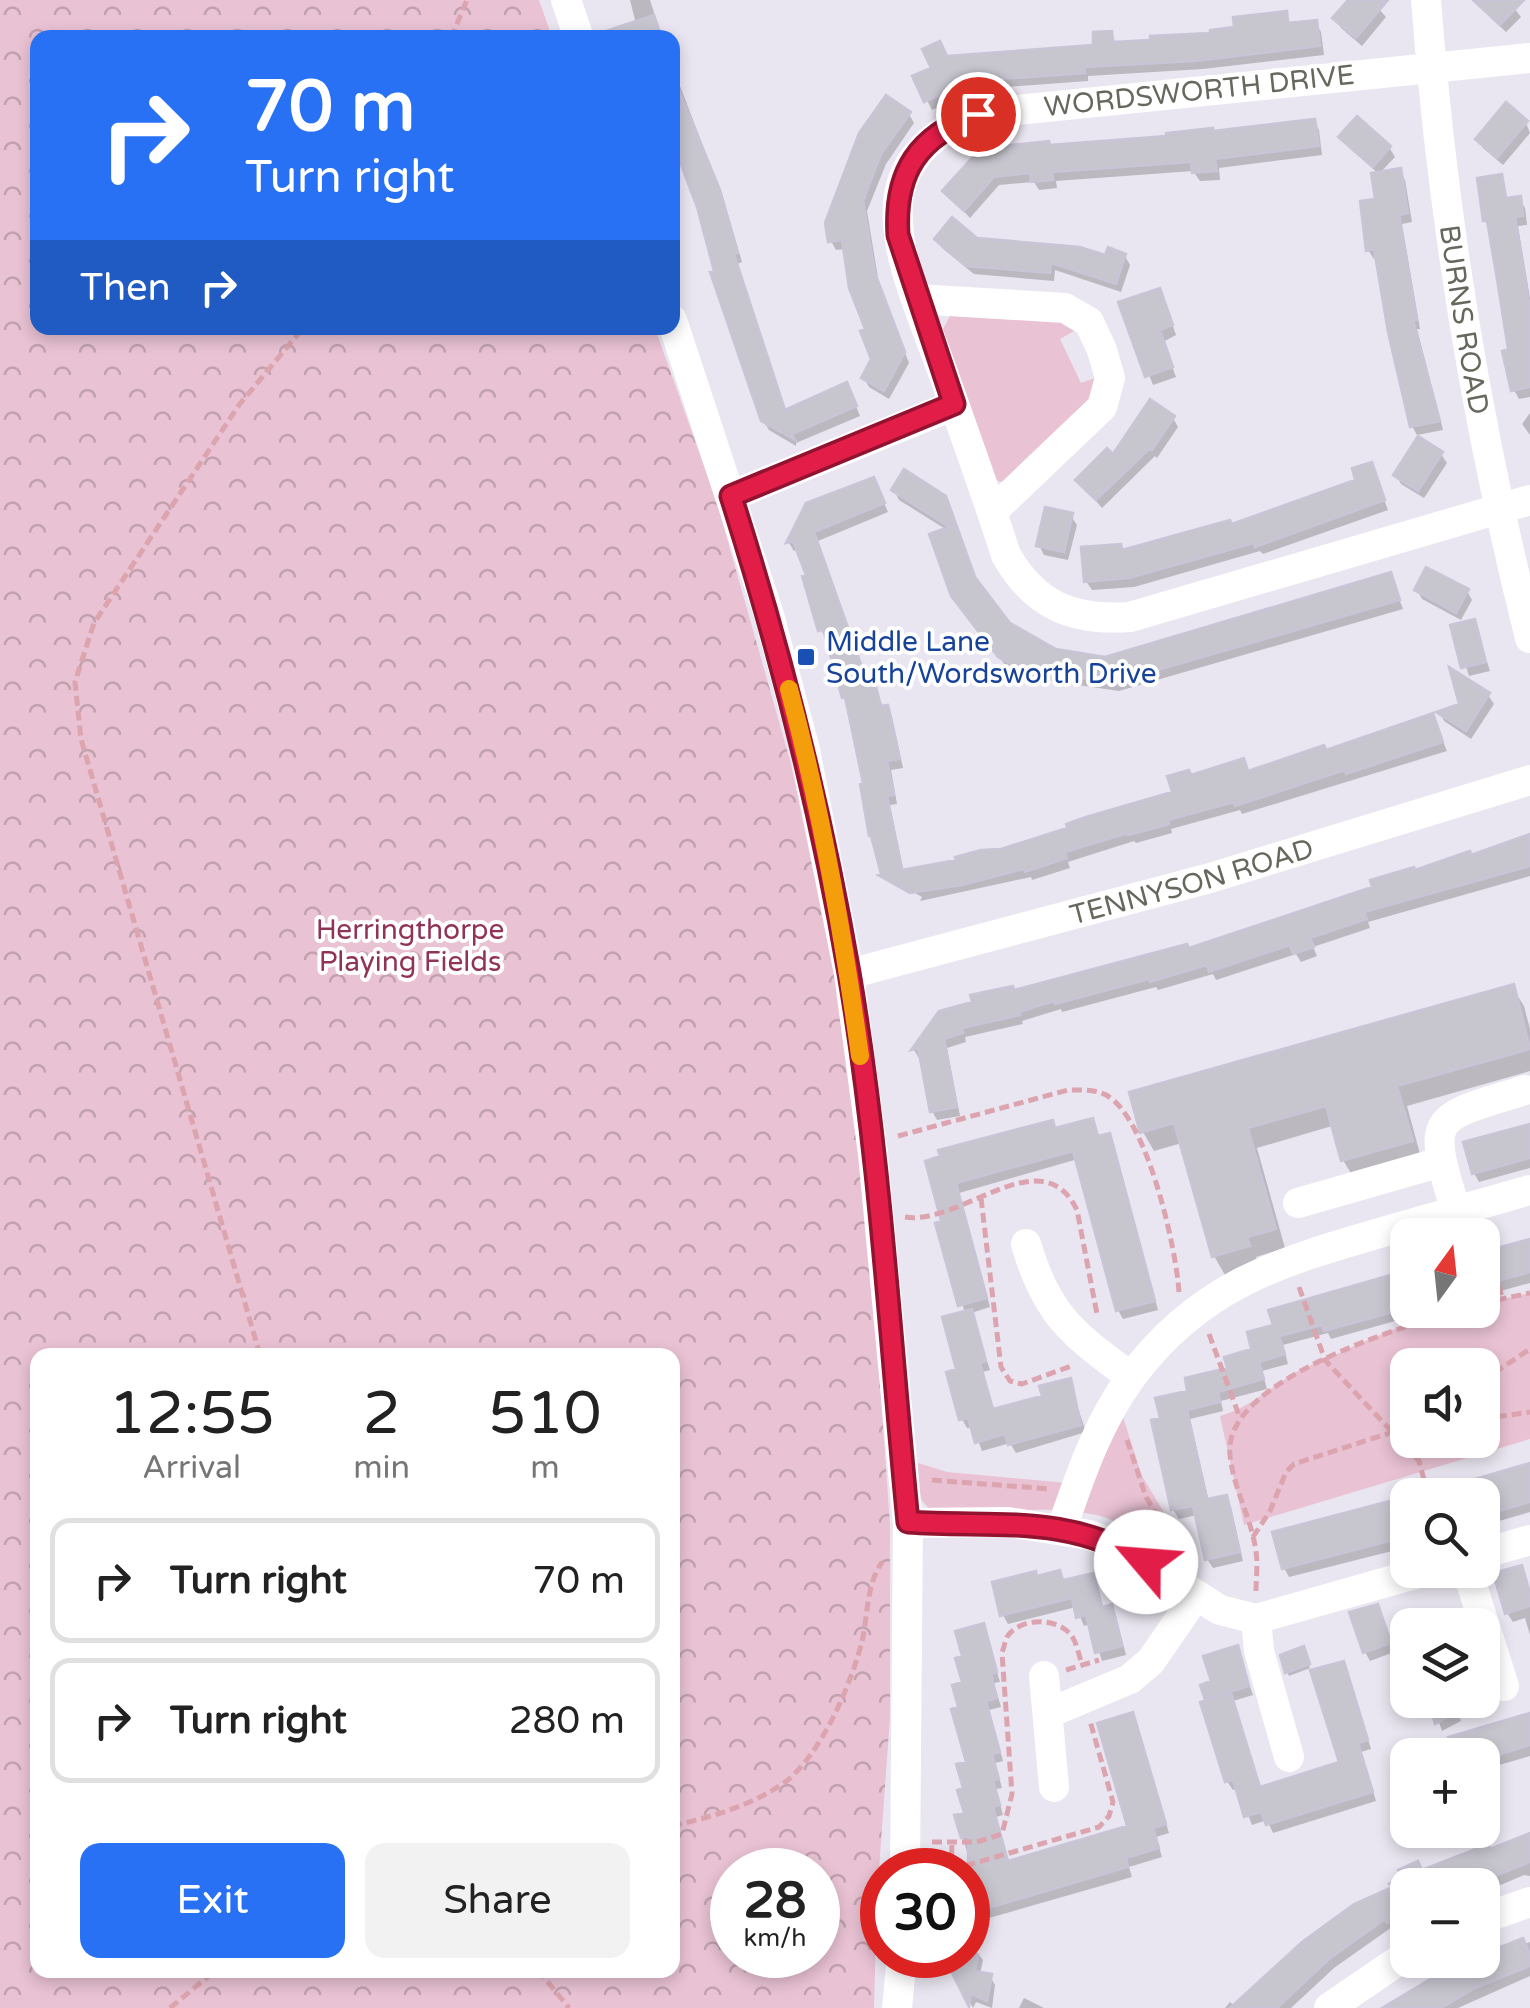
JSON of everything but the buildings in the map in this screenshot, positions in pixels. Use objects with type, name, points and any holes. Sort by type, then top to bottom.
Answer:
[{"type":"street","points":[[566,0],[576,30]]},
{"type":"street","name":"BURNS ROAD","points":[[1426,0],[1465,336],[1498,510],[1530,638]]},
{"type":"street","name":"WORDSWORTH DRIVE","points":[[1530,58],[1006,110],[956,122],[922,148],[908,165],[896,211],[898,235],[917,299],[1006,556],[1018,577],[1035,594],[1078,616],[1130,617],[1530,500]]},
{"type":"street","points":[[917,299],[1064,308],[1090,322],[1102,350],[1110,378],[1102,407],[992,512]]},
{"type":"street","points":[[677,335],[769,615],[805,750],[849,974],[871,1143],[908,1522],[905,1848]]},
{"type":"street","points":[[731,496],[954,404]]},
{"type":"street","name":"TENNYSON ROAD","points":[[849,974],[1210,878],[1530,780]]},
{"type":"street","points":[[1468,1208],[1440,1162],[1439,1135],[1455,1112],[1526,1090]]},
{"type":"street","points":[[1298,1203],[1440,1162]]},
{"type":"street","points":[[1062,1528],[1091,1447],[1125,1388],[1190,1315],[1223,1290],[1290,1260],[1530,1190]]},
{"type":"street","points":[[1026,1244],[1052,1310],[1098,1352],[1125,1388]]},
{"type":"street","points":[[908,1522],[1008,1522],[1062,1528],[1119,1546],[1220,1610],[1256,1618],[1390,1581]]},
{"type":"street","points":[[1500,1549],[1530,1540]]},
{"type":"street","points":[[1473,1588],[1504,1686]]},
{"type":"street","points":[[1049,1713],[1130,1679],[1151,1661],[1184,1589]]},
{"type":"street","points":[[1256,1618],[1258,1652],[1289,1757]]},
{"type":"street","points":[[1044,1676],[1054,1787]]},
{"type":"street","points":[[1500,1913],[1530,1902]]},
{"type":"street","points":[[1329,2008],[1390,1966]]},
{"type":"street","points":[[897,2008],[900,1978]]},
{"type":"path","points":[[455,30],[468,0]]},
{"type":"path","points":[[258,1348],[81,740],[75,682],[94,624],[240,405],[297,335]]},
{"type":"path","points":[[871,1143],[1068,1090],[1106,1095],[1131,1121],[1148,1163],[1190,1315],[1240,1419]]},
{"type":"path","points":[[980,1198],[1001,1367],[1010,1381],[1022,1384],[1082,1362],[1098,1352]]},
{"type":"path","points":[[1468,1208],[1502,1298],[1530,1293]]},
{"type":"path","points":[[1290,1260],[1324,1360],[1390,1429]]},
{"type":"path","points":[[1256,1618],[1256,1552],[1229,1454],[1232,1434],[1240,1419],[1281,1381],[1402,1328]]},
{"type":"path","points":[[1500,1370],[1530,1349]]},
{"type":"path","points":[[1125,1388],[1131,1459],[1146,1498],[1174,1542],[1184,1589]]},
{"type":"path","points":[[1500,1416],[1530,1412]]},
{"type":"path","points":[[1253,1537],[1270,1511],[1286,1472],[1294,1464],[1390,1433]]},
{"type":"path","points":[[904,1478],[1075,1491]]},
{"type":"path","points":[[680,1824],[742,1806],[784,1783],[809,1754],[829,1725],[862,1640],[873,1574],[908,1522]]},
{"type":"path","points":[[905,1836],[952,1844],[1002,1834],[1012,1794],[1002,1652],[1008,1635],[1040,1621],[1058,1624],[1072,1636],[1082,1666]]},
{"type":"path","points":[[952,1844],[952,1848]]},
{"type":"path","points":[[170,2008],[206,1978]]},
{"type":"path","points":[[545,1978],[569,2008]]},
{"type":"green space","name":"Herringthorpe Playing Fields","points":[[0,0],[539,0],[550,30],[30,30],[30,335],[657,335],[717,503],[791,764],[841,1006],[864,1156],[890,1524],[890,1717],[881,1848],[860,1848],[860,1978],[875,1978],[874,2008],[0,2008]]},
{"type":"green space","points":[[950,316],[1053,318],[1076,330],[1060,339],[1081,383],[1095,378],[1093,403],[1006,482],[998,481],[989,470],[943,329]]},
{"type":"green space","points":[[1530,1293],[1530,1439],[1500,1448],[1500,1348],[1390,1348],[1390,1458],[1467,1458],[1244,1525],[1220,1416],[1252,1402],[1300,1370],[1399,1328],[1500,1328],[1500,1299]]},
{"type":"green space","points":[[1122,1414],[1142,1476],[1181,1541],[1184,1568],[1104,1517],[1062,1510],[931,1511],[919,1497],[918,1463],[947,1472],[1088,1485]]},
{"type":"slow traffic","points":[[789,689],[805,750],[849,974],[860,1056]]},
{"type":"place","name":"Middle Lane South/Wordsworth Drive","points":[[806,657]]},
{"type":"route","points":[[978,114],[956,122],[922,148],[908,165],[896,211],[898,235],[917,299],[954,404],[731,496],[769,615],[805,750],[849,974],[872,1154],[908,1522],[1039,1524],[1089,1535],[1146,1562]]}]
